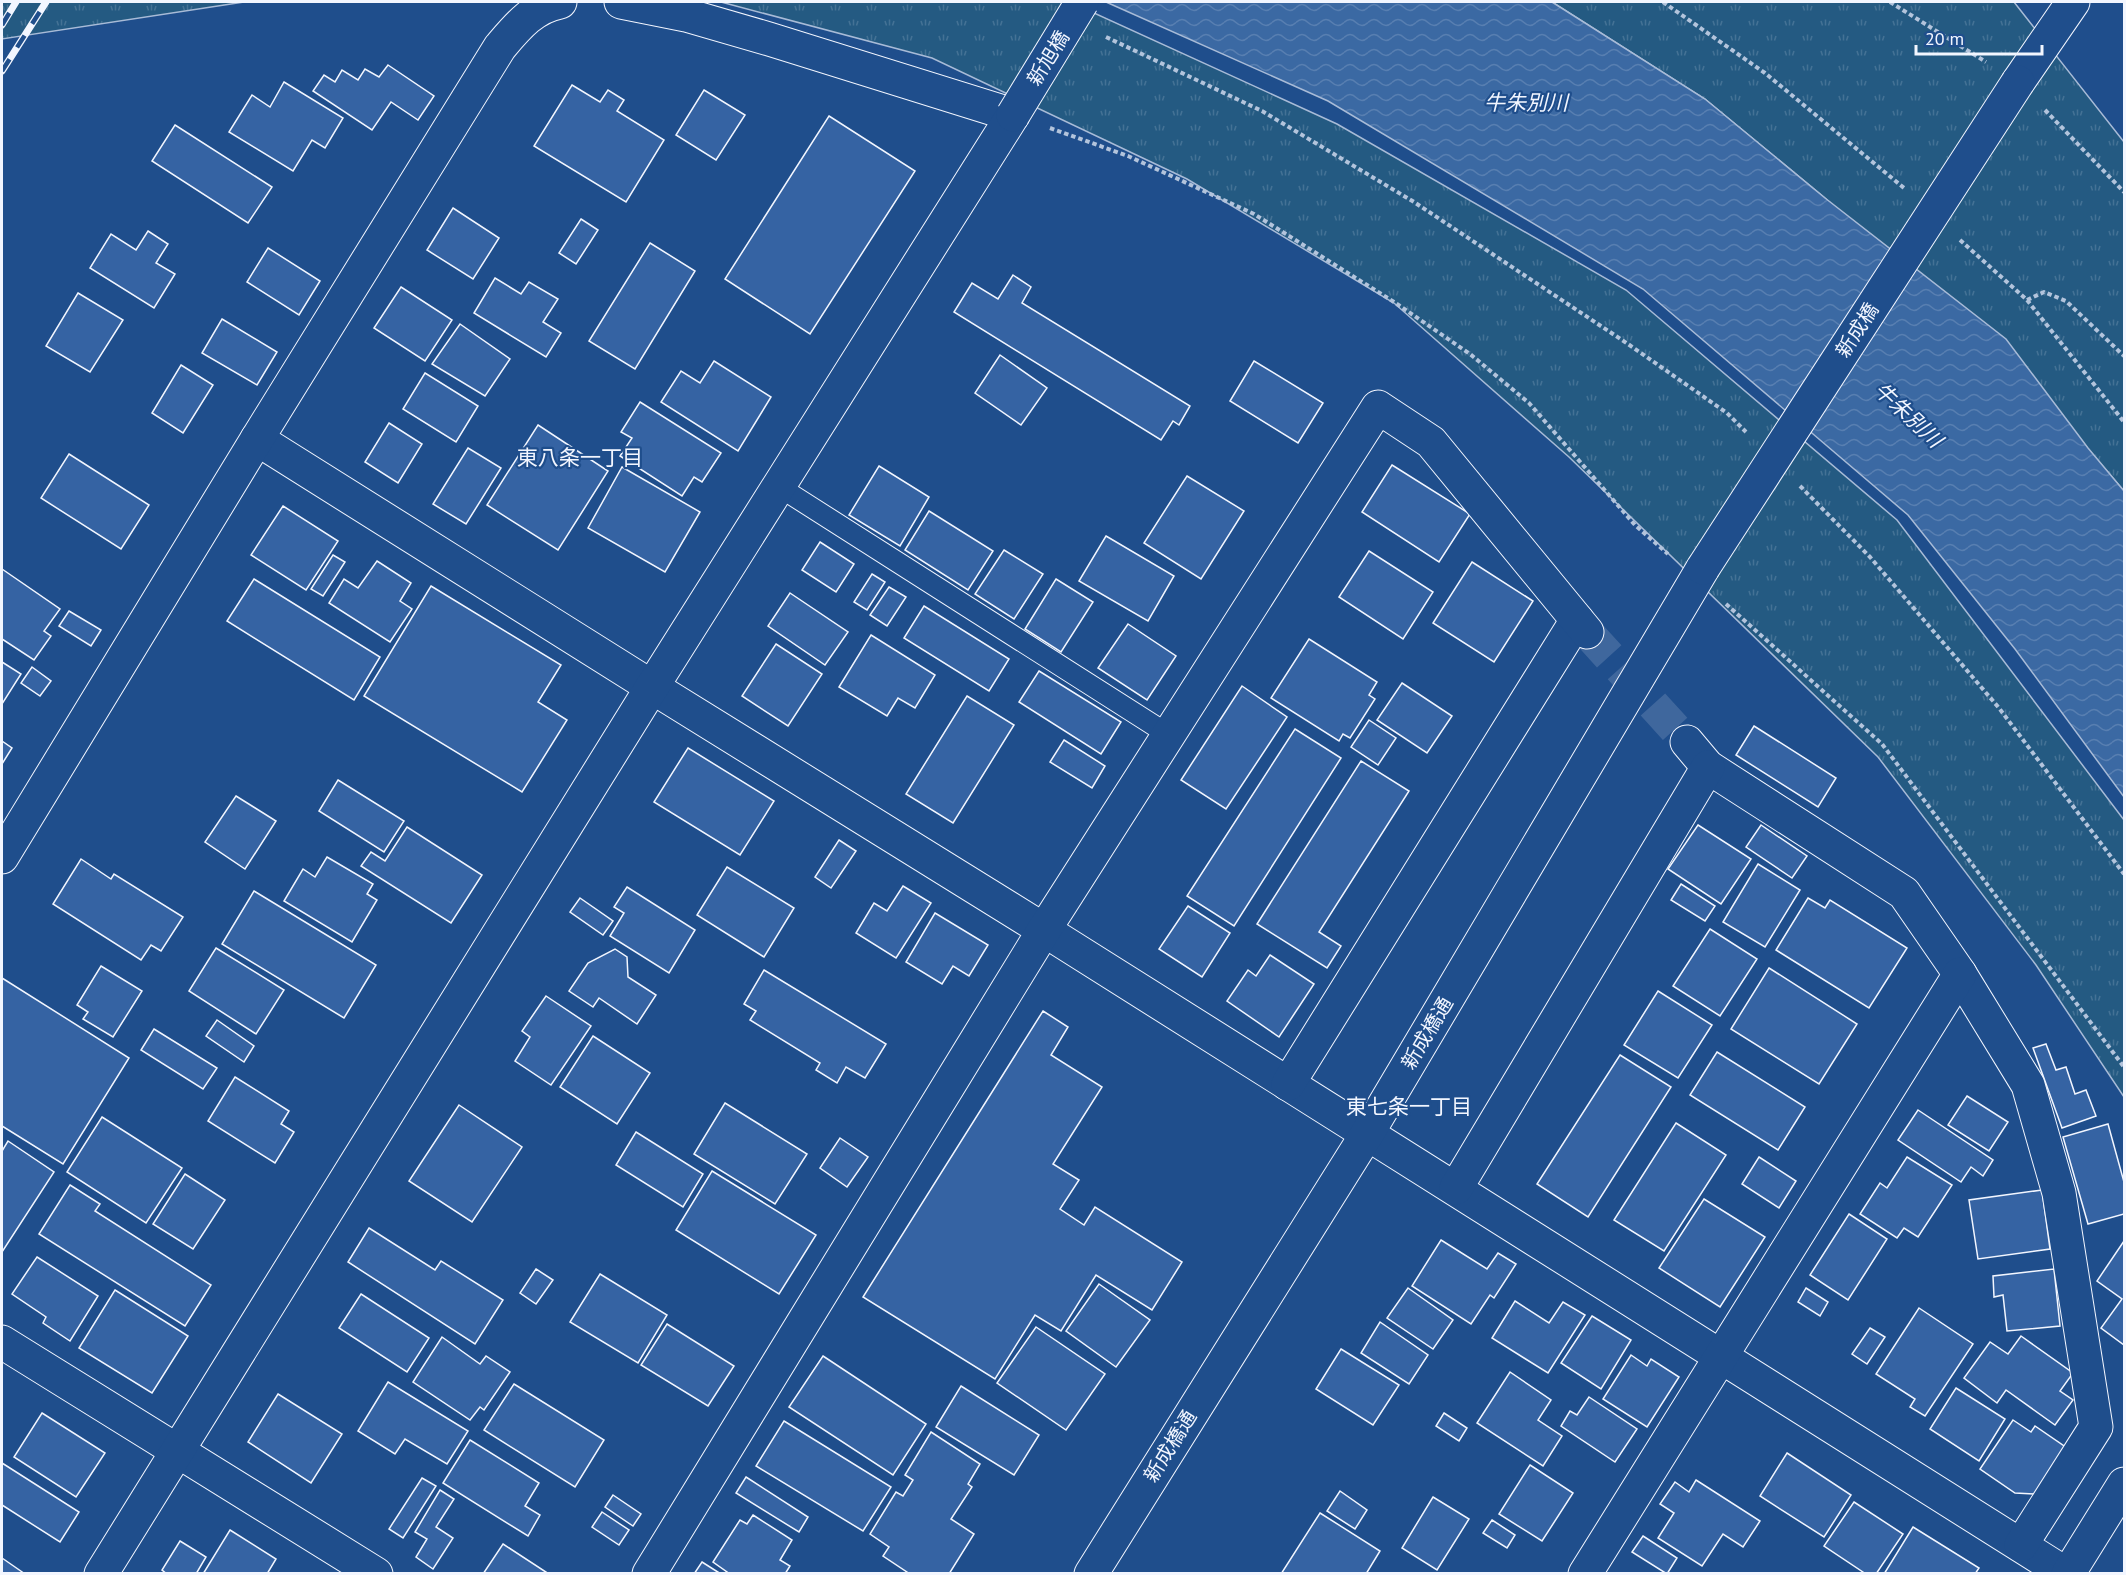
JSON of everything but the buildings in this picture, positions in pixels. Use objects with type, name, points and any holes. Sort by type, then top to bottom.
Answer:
[{"type":"street","points":[[2,857],[500,47],[522,21],[537,10],[560,2]]},
{"type":"street","points":[[621,2],[686,15],[1013,115]]},
{"type":"street","name":"新旭橋","points":[[101,1574],[652,687],[1082,2]]},
{"type":"street","points":[[2018,82],[2064,2]]},
{"type":"street","points":[[2018,82],[2073,2]]},
{"type":"street","name":"新成橋","points":[[1700,574],[2018,82]]},
{"type":"street","points":[[649,1574],[1044,930],[1378,407],[1431,442],[1582,626],[1288,1084]]},
{"type":"street","points":[[257,439],[1456,1188],[2020,1545],[2076,1571],[2124,1484]]},
{"type":"street","name":"新成橋通","points":[[1091,1574],[1367,1134],[1700,574]]},
{"type":"street","points":[[1687,742],[1708,767],[1904,893],[1960,974],[2028,1085],[2059,1193],[2096,1427],[2020,1545]]},
{"type":"street","points":[[1456,1188],[1708,767]]},
{"type":"street","points":[[1585,1574],[1960,974]]},
{"type":"street","points":[[2,1342],[376,1574]]},
{"type":"lane","points":[[778,486],[1169,735]]},
{"type":"path","points":[[1105,36],[1262,111],[1414,202],[1709,400],[1727,413],[1752,438]]},
{"type":"path","points":[[1013,115],[1128,156],[1254,214],[1404,308],[1470,354],[1529,403],[1635,525],[1700,574],[1882,744],[2124,1067]]},
{"type":"path","points":[[2027,300],[2044,292],[2066,301],[2124,356]]},
{"type":"path","points":[[1795,481],[1870,557],[1999,708],[2124,874]]},
{"type":"green space","points":[[2,2],[244,2],[2,39]]},
{"type":"green space","points":[[721,2],[1070,2],[1337,124],[1626,290],[1897,520],[2124,820],[2124,1097],[2036,965],[1878,757],[1569,457],[1394,303],[1187,179],[932,58]]},
{"type":"green space","points":[[1552,2],[2014,2],[2124,142],[2124,491],[2088,449],[1825,198],[1705,99]]},
{"type":"water","name":"牛朱別川","points":[[1106,2],[1552,2],[1705,99],[1825,198],[2006,339],[2088,448],[2124,491],[2124,797],[2015,649],[1908,515],[1643,289],[1328,101]]},
{"type":"tunnel","points":[[1587,632],[1687,742]]},
{"type":"railway","points":[[2,25],[16,2]]},
{"type":"railway","points":[[2,71],[46,2]]},
{"type":"district","name":"東八条一丁目","points":[[580,458]]},
{"type":"district","name":"東七条一丁目","points":[[1409,1107]]}]
